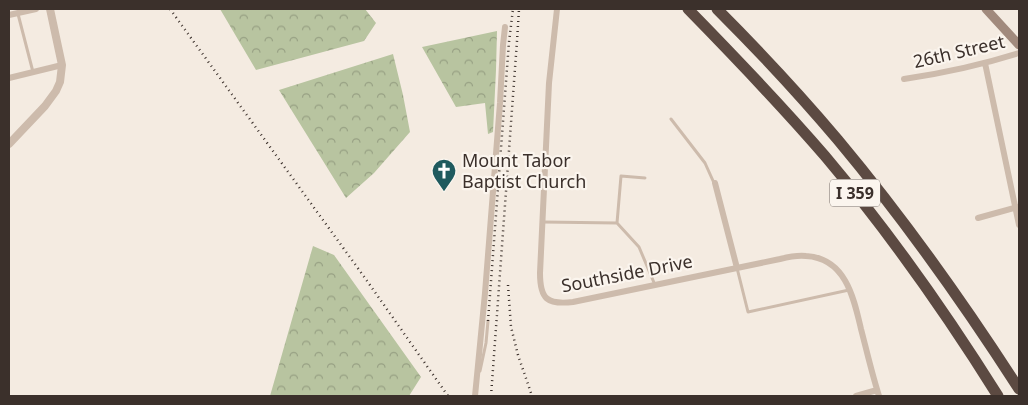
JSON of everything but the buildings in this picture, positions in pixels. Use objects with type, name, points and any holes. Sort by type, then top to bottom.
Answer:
[{"type":"highway","name":"I 359","points":[[688,9],[787,114],[855,194],[913,270],[998,396]]},
{"type":"highway","name":"I 359","points":[[717,9],[762,54],[808,105],[874,184],[943,276],[1019,388]]},
{"type":"main road","points":[[986,9],[1019,45]]},
{"type":"street","points":[[9,15],[36,9]]},
{"type":"street","points":[[9,144],[51,99],[60,82],[62,65],[50,9]]},
{"type":"street","name":"Southside Drive","points":[[558,9],[549,83],[542,222],[540,282],[541,290],[546,298],[554,302],[573,302],[780,259],[799,256],[818,258],[835,268],[842,275],[850,290],[878,393]]},
{"type":"street","points":[[475,396],[485,293],[505,27]]},
{"type":"street","name":"26th Street","points":[[904,79],[942,74],[1019,53]]},
{"type":"street","points":[[985,63],[1017,207],[1019,225]]},
{"type":"street","points":[[9,78],[62,65]]},
{"type":"street","points":[[715,183],[737,268]]},
{"type":"street","points":[[978,218],[1017,207]]},
{"type":"street","points":[[856,396],[878,393]]},
{"type":"lane","points":[[18,13],[34,72]]},
{"type":"lane","points":[[671,119],[705,164],[715,183]]},
{"type":"lane","points":[[645,178],[621,176],[617,222],[639,247],[654,285]]},
{"type":"lane","points":[[542,222],[617,222]]},
{"type":"lane","points":[[737,268],[748,312],[850,290]]},
{"type":"lane","points":[[475,396],[486,343],[488,321]]},
{"type":"green space","points":[[220,9],[365,9],[376,23],[364,41],[256,70]]},
{"type":"green space","points":[[497,31],[493,132],[488,134],[485,103],[456,107],[422,47]]},
{"type":"green space","points":[[393,54],[410,132],[374,173],[346,198],[279,90]]},
{"type":"green space","points":[[313,246],[334,255],[421,377],[409,396],[270,396]]},
{"type":"railway","points":[[170,9],[448,396]]},
{"type":"railway","points":[[488,321],[513,9]]},
{"type":"railway","points":[[491,396],[519,9]]},
{"type":"railway","points":[[508,285],[511,327],[532,396]]},
{"type":"place","name":"Mount Tabor Baptist Church","points":[[444,192]]}]
